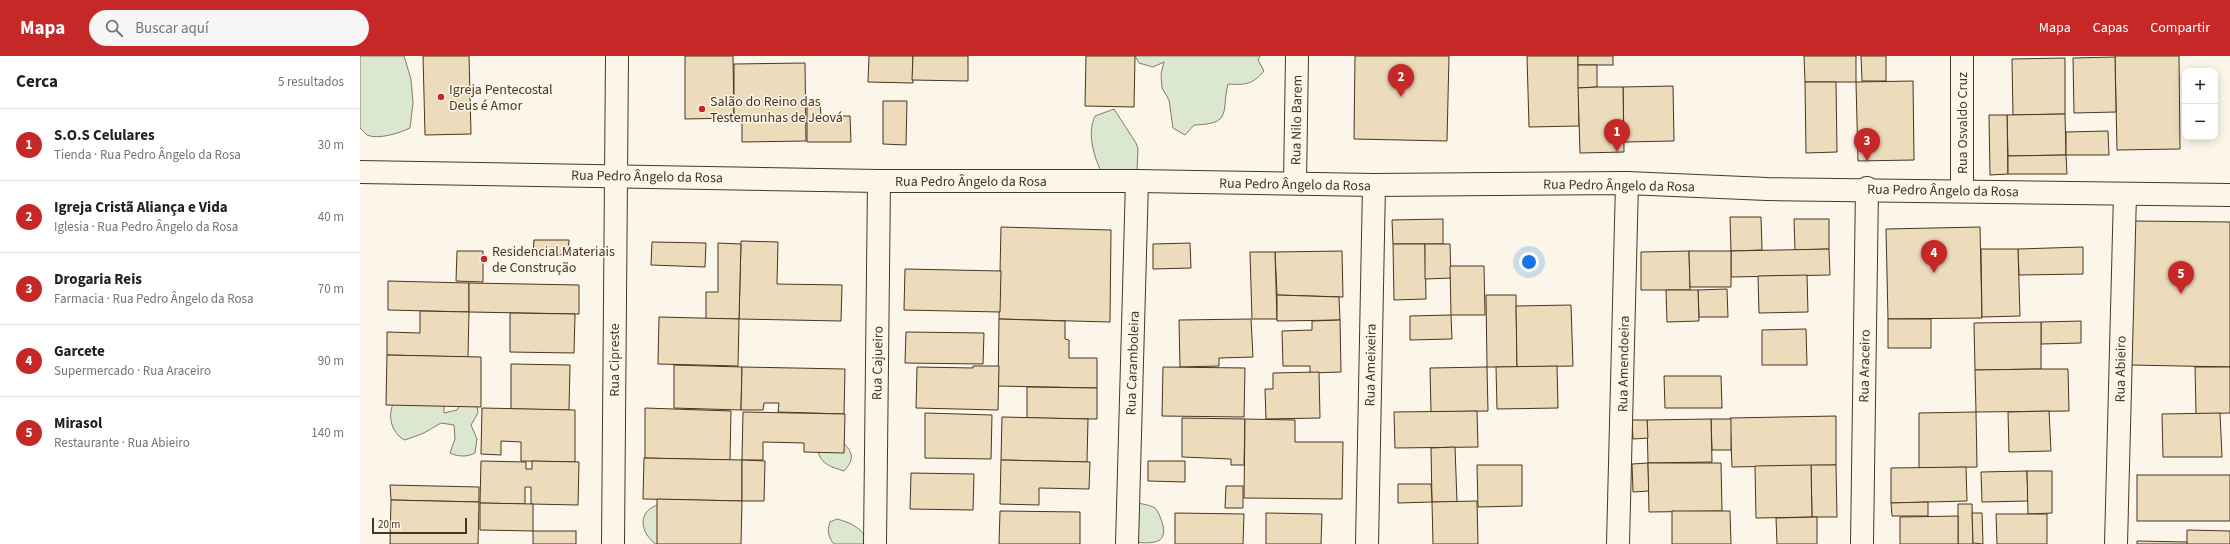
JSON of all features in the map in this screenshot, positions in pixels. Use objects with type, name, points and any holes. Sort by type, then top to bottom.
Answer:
[{"type":"street","name":"Rua Cipreste","points":[[613,544],[615,176],[618,56]]},
{"type":"street","name":"Rua Nilo Barem","points":[[1295,183],[1296,56]]},
{"type":"street","name":"Rua Osvaldo Cruz","points":[[1962,56],[1962,191]]},
{"type":"street","name":"Rua Pedro Ângelo da Rosa","points":[[360,172],[879,181],[1138,181],[1374,185],[1627,183],[1767,189],[1867,188],[2230,195]]},
{"type":"street","name":"Rua Cajueiro","points":[[875,544],[879,181]]},
{"type":"street","name":"Rua Caramboleira","points":[[1127,544],[1138,181]]},
{"type":"street","name":"Rua Amendoeira","points":[[1618,544],[1627,183]]},
{"type":"street","name":"Rua Ameixeira","points":[[1367,544],[1374,185]]},
{"type":"street","name":"Rua Araceiro","points":[[1862,544],[1867,188]]},
{"type":"street","name":"Rua Abieiro","points":[[2116,544],[2125,194]]},
{"type":"green space","points":[[360,56],[404,56],[411,79],[413,103],[410,128],[395,134],[377,137],[367,135],[360,128]]},
{"type":"green space","points":[[1135,56],[1260,56],[1258,60],[1264,71],[1252,82],[1244,84],[1228,84],[1223,115],[1220,119],[1215,122],[1194,125],[1185,135],[1173,128],[1169,100],[1162,88],[1161,74],[1164,62],[1153,67],[1139,63]]},
{"type":"green space","points":[[1114,109],[1136,143],[1138,149],[1137,170],[1105,179],[1093,148],[1091,131],[1092,123],[1095,116]]},
{"type":"green space","points":[[395,400],[444,406],[444,413],[457,410],[460,405],[477,406],[478,413],[471,425],[477,439],[475,453],[463,456],[450,453],[455,439],[454,425],[441,423],[424,433],[405,440],[400,437],[393,428],[391,422],[391,411]]},
{"type":"green space","points":[[837,437],[846,445],[851,453],[851,461],[844,471],[831,467],[819,456],[818,451]]},
{"type":"green space","points":[[1137,503],[1153,507],[1158,513],[1164,529],[1161,539],[1158,541],[1147,543],[1134,542]]},
{"type":"green space","points":[[663,504],[697,544],[655,544],[648,537],[643,526],[644,516],[649,509]]},
{"type":"green space","points":[[837,519],[851,524],[860,530],[865,539],[865,544],[834,544],[829,536],[829,528],[830,522]]},
{"type":"building","name":"Igreja Pentecostal Deus é Amor","points":[[423,56],[469,56],[471,134],[425,135]]},
{"type":"building","points":[[685,56],[733,56],[734,118],[685,119]]},
{"type":"building","points":[[869,56],[913,56],[913,83],[868,82]]},
{"type":"building","points":[[913,56],[968,56],[968,81],[912,80]]},
{"type":"building","points":[[1086,56],[1135,56],[1134,107],[1085,106]]},
{"type":"building","points":[[1355,56],[1449,56],[1447,141],[1354,139]]},
{"type":"building","points":[[1527,56],[1578,56],[1579,126],[1529,127]]},
{"type":"building","points":[[1578,56],[1613,56],[1613,65],[1578,65]]},
{"type":"building","points":[[1804,56],[1856,56],[1856,82],[1805,82]]},
{"type":"building","points":[[1861,56],[1886,56],[1886,81],[1862,81]]},
{"type":"building","points":[[2115,56],[2179,56],[2180,149],[2117,150]]},
{"type":"building","points":[[2115,57],[2116,112],[2074,113],[2073,58]]},
{"type":"building","points":[[2065,58],[2065,114],[2013,115],[2012,59]]},
{"type":"building","points":[[805,63],[806,141],[742,142],[742,115],[734,115],[734,64]]},
{"type":"building","points":[[1578,65],[1597,65],[1597,87],[1578,88]]},
{"type":"building","points":[[1913,81],[1914,160],[1858,161],[1856,82]]},
{"type":"building","points":[[1805,82],[1836,82],[1837,152],[1806,153]]},
{"type":"building","points":[[1673,86],[1674,141],[1624,142],[1623,87]]},
{"type":"building","points":[[1623,87],[1624,152],[1580,153],[1578,88]]},
{"type":"building","points":[[883,101],[907,101],[906,145],[883,144]]},
{"type":"building","points":[[807,104],[820,104],[821,116],[850,116],[851,142],[807,142]]},
{"type":"building","points":[[2065,114],[2066,155],[2008,156],[2007,115]]},
{"type":"building","points":[[1989,115],[2007,115],[2008,174],[1990,175]]},
{"type":"building","points":[[2108,131],[2109,155],[2066,155],[2066,132]]},
{"type":"building","points":[[2066,155],[2067,174],[2008,174],[2008,156]]},
{"type":"building","points":[[1730,217],[1761,217],[1762,250],[1731,251]]},
{"type":"building","points":[[1443,219],[1443,244],[1393,244],[1392,220]]},
{"type":"building","points":[[1794,219],[1829,219],[1829,249],[1795,250]]},
{"type":"building","points":[[2133,221],[2230,222],[2230,367],[2131,365]]},
{"type":"building","points":[[1001,227],[1111,230],[1110,322],[999,319]]},
{"type":"building","points":[[1980,227],[1982,318],[1888,319],[1886,229]]},
{"type":"building","points":[[534,240],[569,240],[568,255],[533,254]]},
{"type":"building","points":[[741,241],[778,242],[777,284],[842,285],[841,321],[739,319]]},
{"type":"building","points":[[652,242],[706,243],[705,267],[651,265]]},
{"type":"building","points":[[718,243],[741,244],[739,319],[706,319],[706,292],[718,292]]},
{"type":"building","points":[[1190,243],[1191,268],[1153,269],[1153,244]]},
{"type":"building","points":[[1393,244],[1425,244],[1426,299],[1394,300]]},
{"type":"building","points":[[1425,244],[1450,244],[1451,278],[1425,279]]},
{"type":"building","points":[[2083,247],[2083,274],[2019,275],[2018,249]]},
{"type":"building","points":[[1829,249],[1830,275],[1731,277],[1731,251]]},
{"type":"building","points":[[1981,249],[2018,249],[2020,316],[1982,317]]},
{"type":"building","points":[[457,251],[483,251],[483,282],[456,281]]},
{"type":"building","points":[[1342,251],[1343,297],[1277,295],[1275,252]]},
{"type":"building","points":[[1689,251],[1690,290],[1641,290],[1641,252]]},
{"type":"building","points":[[1689,251],[1731,251],[1731,287],[1690,287]]},
{"type":"building","points":[[1250,252],[1275,252],[1277,319],[1252,319]]},
{"type":"building","points":[[1450,266],[1484,266],[1485,315],[1451,315]]},
{"type":"building","points":[[905,269],[1001,271],[1000,312],[904,310]]},
{"type":"building","points":[[1807,275],[1808,312],[1759,313],[1758,276]]},
{"type":"building","points":[[388,281],[469,283],[469,312],[388,310]]},
{"type":"building","points":[[469,283],[579,285],[579,314],[469,312]]},
{"type":"building","points":[[1727,289],[1728,317],[1699,317],[1698,290]]},
{"type":"building","points":[[1666,290],[1698,290],[1699,321],[1667,322]]},
{"type":"building","points":[[1277,295],[1339,297],[1340,320],[1277,321]]},
{"type":"building","points":[[1486,295],[1516,295],[1517,367],[1487,367]]},
{"type":"building","points":[[1571,305],[1573,366],[1517,367],[1516,306]]},
{"type":"building","points":[[420,311],[469,312],[468,357],[387,355],[387,332],[420,333]]},
{"type":"building","points":[[510,313],[575,314],[574,353],[510,352]]},
{"type":"building","points":[[1451,315],[1452,339],[1410,340],[1410,316]]},
{"type":"building","points":[[659,317],[739,319],[738,366],[658,364]]},
{"type":"building","points":[[999,319],[1065,321],[1065,339],[1069,340],[1069,358],[1097,358],[1097,388],[998,386]]},
{"type":"building","points":[[1251,319],[1253,357],[1219,358],[1219,366],[1180,367],[1179,320]]},
{"type":"building","points":[[1888,319],[1931,319],[1931,348],[1888,348]]},
{"type":"building","points":[[1340,320],[1341,372],[1310,373],[1310,366],[1283,366],[1282,331],[1312,330],[1312,321]]},
{"type":"building","points":[[2081,321],[2081,343],[2041,344],[2041,322]]},
{"type":"building","points":[[2041,322],[2041,369],[1975,370],[1974,323]]},
{"type":"building","points":[[1806,329],[1807,365],[1762,365],[1762,330]]},
{"type":"building","points":[[906,332],[984,333],[983,364],[905,363]]},
{"type":"building","points":[[387,355],[481,357],[481,407],[386,405]]},
{"type":"building","points":[[511,364],[570,365],[569,410],[511,409]]},
{"type":"building","points":[[674,365],[742,367],[741,410],[674,408]]},
{"type":"building","points":[[973,366],[999,366],[998,410],[916,408],[917,367],[973,368]]},
{"type":"building","points":[[1557,366],[1558,408],[1497,409],[1496,367]]},
{"type":"building","points":[[742,367],[845,369],[844,414],[778,412],[779,403],[764,403],[763,410],[741,410]]},
{"type":"building","points":[[1163,367],[1245,368],[1244,417],[1162,416]]},
{"type":"building","points":[[1487,367],[1488,411],[1431,412],[1430,368]]},
{"type":"building","points":[[2195,367],[2230,367],[2230,413],[2196,414]]},
{"type":"building","points":[[2068,369],[2069,411],[1976,412],[1975,370]]},
{"type":"building","points":[[1319,372],[1320,418],[1266,419],[1265,389],[1273,389],[1273,373]]},
{"type":"building","points":[[1664,376],[1721,376],[1722,408],[1665,408]]},
{"type":"building","points":[[1027,387],[1097,388],[1097,419],[1027,418]]},
{"type":"building","points":[[482,408],[575,410],[575,462],[521,461],[521,442],[501,441],[501,455],[481,454]]},
{"type":"building","points":[[645,408],[731,411],[730,460],[645,458]]},
{"type":"building","points":[[1477,411],[1478,447],[1395,448],[1394,412]]},
{"type":"building","points":[[2049,411],[2051,451],[2009,452],[2008,412]]},
{"type":"building","points":[[743,412],[845,414],[844,453],[804,452],[804,443],[763,442],[763,460],[742,460]]},
{"type":"building","points":[[1976,412],[1977,467],[1919,468],[1919,413]]},
{"type":"building","points":[[925,413],[992,415],[991,459],[925,458]]},
{"type":"building","points":[[2220,413],[2222,457],[2163,457],[2162,414]]},
{"type":"building","points":[[1836,416],[1836,465],[1732,467],[1730,418]]},
{"type":"building","points":[[1002,417],[1088,419],[1087,462],[1001,460]]},
{"type":"building","points":[[1182,418],[1245,419],[1244,465],[1231,465],[1231,459],[1182,457]]},
{"type":"building","points":[[1245,419],[1295,420],[1295,442],[1343,442],[1342,499],[1244,498]]},
{"type":"building","points":[[1711,419],[1731,419],[1731,450],[1712,450]]},
{"type":"building","points":[[1711,419],[1712,462],[1648,463],[1647,420]]},
{"type":"building","points":[[1632,420],[1647,420],[1648,438],[1633,439]]},
{"type":"building","points":[[1455,447],[1457,502],[1432,502],[1431,448]]},
{"type":"building","points":[[644,458],[742,460],[742,501],[643,499]]},
{"type":"building","points":[[742,460],[765,461],[764,501],[742,501]]},
{"type":"building","points":[[1001,460],[1090,462],[1089,489],[1039,488],[1039,505],[1000,504]]},
{"type":"building","points":[[481,461],[526,462],[526,469],[532,469],[532,461],[579,462],[578,505],[531,504],[531,487],[525,487],[525,504],[480,503]]},
{"type":"building","points":[[1148,461],[1185,461],[1185,482],[1148,481]]},
{"type":"building","points":[[1648,463],[1649,491],[1633,492],[1632,464]]},
{"type":"building","points":[[1648,463],[1721,463],[1722,511],[1649,512]]},
{"type":"building","points":[[1477,465],[1522,465],[1522,506],[1478,507]]},
{"type":"building","points":[[1811,465],[1836,465],[1837,517],[1812,517]]},
{"type":"building","points":[[1811,465],[1812,517],[1756,518],[1755,466]]},
{"type":"building","points":[[1966,467],[1967,501],[1891,503],[1891,468]]},
{"type":"building","points":[[2027,471],[2028,501],[1982,502],[1981,472]]},
{"type":"building","points":[[2027,471],[2052,471],[2052,513],[2028,514]]},
{"type":"building","points":[[911,473],[974,474],[973,510],[910,509]]},
{"type":"building","points":[[2137,475],[2230,475],[2230,521],[2137,521]]},
{"type":"building","points":[[1398,484],[1431,484],[1432,502],[1398,503]]},
{"type":"building","points":[[390,485],[479,487],[479,502],[391,500]]},
{"type":"building","points":[[1226,486],[1243,486],[1243,508],[1225,508]]},
{"type":"building","points":[[657,499],[742,501],[741,544],[657,544]]},
{"type":"building","points":[[391,500],[479,502],[478,544],[390,544]]},
{"type":"building","points":[[1477,501],[1478,544],[1433,544],[1432,502]]},
{"type":"building","points":[[1928,502],[1928,516],[1892,516],[1891,503]]},
{"type":"building","points":[[480,503],[533,504],[533,531],[480,530]]},
{"type":"building","points":[[1958,504],[1972,504],[1973,544],[1958,544]]},
{"type":"building","points":[[1000,511],[1080,512],[1080,544],[999,544]]},
{"type":"building","points":[[1672,511],[1730,511],[1731,544],[1672,544]]},
{"type":"building","points":[[1175,513],[1244,514],[1243,544],[1175,544]]},
{"type":"building","points":[[1266,513],[1322,514],[1321,544],[1266,544]]},
{"type":"building","points":[[1972,513],[1982,513],[1983,544],[1973,543]]},
{"type":"building","points":[[1996,514],[2047,514],[2047,544],[1997,544]]},
{"type":"building","points":[[1958,516],[1958,544],[1900,544],[1900,517]]},
{"type":"building","points":[[1817,517],[1817,544],[1777,544],[1776,518]]},
{"type":"building","points":[[2187,530],[2230,531],[2230,544],[2187,544]]},
{"type":"building","points":[[533,531],[576,531],[576,544],[533,544]]},
{"type":"building","points":[[2137,541],[2187,542],[2187,544],[2137,544]]},
{"type":"place","name":"Igreja Pentecostal Deus é Amor","points":[[441,97]]},
{"type":"place","name":"Igreja Cristã Aliança e Vida","points":[[1401,97]]},
{"type":"place","name":"Salão do Reino das Testemunhas de Jeová","points":[[702,109]]},
{"type":"place","name":"S.O.S Celulares","points":[[1617,152]]},
{"type":"place","name":"Drogaria Reis","points":[[1867,161]]},
{"type":"place","name":"Residencial Materiais de Construção","points":[[484,259]]},
{"type":"place","name":"Garcete","points":[[1934,273]]},
{"type":"place","name":"Mirasol","points":[[2181,294]]}]
